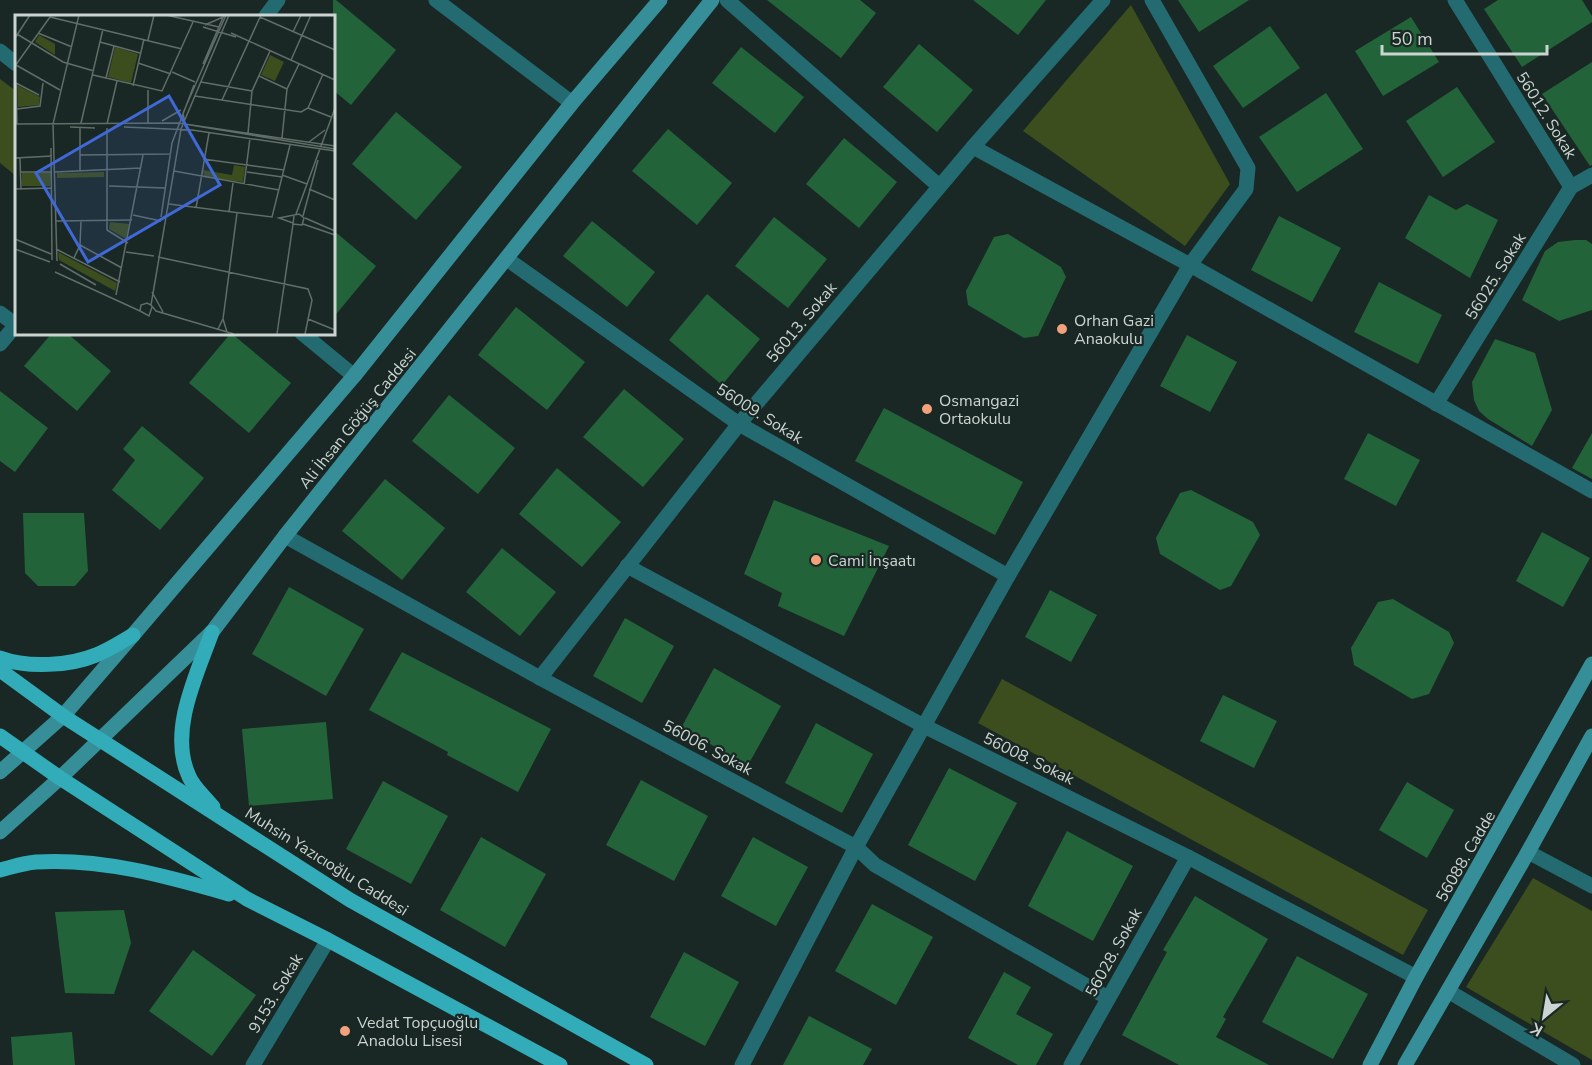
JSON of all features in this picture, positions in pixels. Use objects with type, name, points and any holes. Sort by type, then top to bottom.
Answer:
[{"type":"main road","name":"Ali İhsan Göğüş Caddesi","points":[[0,772],[63,716],[133,635],[354,376],[572,103],[660,0]]},
{"type":"main road","name":"Ali İhsan Göğüş Caddesi","points":[[0,832],[60,778],[212,632],[285,536],[712,0]]},
{"type":"main road","points":[[212,632],[188,701],[180,738],[188,775],[221,816]]},
{"type":"main road","points":[[0,658],[10,662],[53,665],[95,656],[133,635]]},
{"type":"main road","name":"56088. Cadde","points":[[1370,1065],[1416,977],[1592,664]]},
{"type":"main road","name":"Muhsin Yazıcıoğlu Caddesi","points":[[0,670],[63,716],[350,900],[646,1065]]},
{"type":"main road","points":[[0,736],[60,778],[247,899],[560,1065]]},
{"type":"main road","points":[[1405,1065],[1592,736]]},
{"type":"main road","points":[[0,870],[34,862],[95,862],[166,876],[247,899]]},
{"type":"street","points":[[267,15],[278,0]]},
{"type":"street","points":[[436,0],[572,103]]},
{"type":"street","points":[[727,0],[939,186]]},
{"type":"street","name":"56013. Sokak","points":[[540,678],[739,424],[939,186],[1103,0]]},
{"type":"street","points":[[742,1065],[856,847],[1008,576],[1190,265],[1246,189],[1248,168],[1152,0]]},
{"type":"street","name":"56012. Sokak","points":[[1455,0],[1571,187]]},
{"type":"street","points":[[0,51],[15,63]]},
{"type":"street","points":[[973,147],[1190,265],[1592,491]]},
{"type":"street","name":"56025. Sokak","points":[[1436,404],[1571,187],[1592,174]]},
{"type":"street","name":"56009. Sokak","points":[[507,259],[739,424],[1008,576]]},
{"type":"street","points":[[0,313],[15,324]]},
{"type":"street","points":[[0,344],[15,326]]},
{"type":"street","points":[[303,334],[354,376]]},
{"type":"street","name":"56006. Sokak","points":[[285,536],[540,678],[856,847],[875,865],[1108,998]]},
{"type":"street","name":"56008. Sokak","points":[[627,566],[924,726],[1188,856],[1416,977]]},
{"type":"street","points":[[1528,852],[1592,886]]},
{"type":"street","name":"56028. Sokak","points":[[1071,1065],[1188,856]]},
{"type":"street","name":"9153. Sokak","points":[[253,1065],[328,940]]},
{"type":"street","points":[[1448,991],[1574,1065]]},
{"type":"green space","points":[[1131,5],[1230,184],[1185,246],[1023,131]]},
{"type":"green space","points":[[0,79],[15,90],[15,175],[0,163]]},
{"type":"green space","points":[[1002,679],[1428,910],[1403,955],[978,723]]},
{"type":"green space","points":[[1533,878],[1592,911],[1592,1060],[1466,987]]},
{"type":"building","points":[[333,0],[336,0],[396,50],[351,105],[334,91]]},
{"type":"building","points":[[767,0],[860,0],[876,13],[841,58]]},
{"type":"building","points":[[973,0],[1046,0],[1018,35]]},
{"type":"building","points":[[1178,0],[1249,0],[1199,32]]},
{"type":"building","points":[[1498,0],[1582,0],[1592,16],[1592,22],[1522,67],[1484,9]]},
{"type":"building","points":[[1411,17],[1439,62],[1383,96],[1355,51]]},
{"type":"building","points":[[1270,26],[1300,68],[1243,108],[1213,66]]},
{"type":"building","points":[[919,44],[973,90],[937,132],[883,87]]},
{"type":"building","points":[[741,47],[804,97],[775,133],[712,83]]},
{"type":"building","points":[[1592,62],[1592,165],[1590,166],[1542,94]]},
{"type":"building","points":[[1457,87],[1495,142],[1443,177],[1406,121]]},
{"type":"building","points":[[1326,93],[1363,149],[1297,192],[1259,137]]},
{"type":"building","points":[[396,112],[462,167],[416,220],[352,164]]},
{"type":"building","points":[[668,129],[732,183],[697,225],[632,171]]},
{"type":"building","points":[[844,138],[897,182],[859,228],[806,184]]},
{"type":"building","points":[[1429,195],[1456,210],[1467,204],[1498,220],[1470,278],[1405,238]]},
{"type":"building","points":[[1279,216],[1341,248],[1312,302],[1251,270]]},
{"type":"building","points":[[774,217],[827,259],[788,308],[735,266]]},
{"type":"building","points":[[592,221],[655,272],[627,307],[563,256]]},
{"type":"building","points":[[334,231],[376,266],[334,317]]},
{"type":"building","points":[[1008,234],[1061,267],[1066,277],[1038,336],[1024,338],[968,305],[966,291],[994,237]]},
{"type":"building","points":[[1586,240],[1592,244],[1592,310],[1559,321],[1522,300],[1545,251],[1558,242]]},
{"type":"building","points":[[1379,282],[1442,315],[1418,364],[1354,332]]},
{"type":"building","points":[[707,294],[760,339],[722,385],[669,340]]},
{"type":"building","points":[[516,307],[585,362],[547,410],[478,355]]},
{"type":"building","points":[[51,334],[68,334],[111,371],[77,411],[24,366]]},
{"type":"building","points":[[232,334],[291,383],[249,433],[189,383]]},
{"type":"building","points":[[1187,335],[1237,362],[1210,412],[1160,386]]},
{"type":"building","points":[[1495,339],[1535,353],[1552,410],[1532,446],[1488,419],[1479,411],[1474,400],[1472,382]]},
{"type":"building","points":[[624,389],[684,439],[643,487],[583,437]]},
{"type":"building","points":[[0,391],[48,428],[15,472],[0,461]]},
{"type":"building","points":[[449,395],[515,448],[478,494],[412,441]]},
{"type":"building","points":[[884,408],[1023,482],[995,535],[855,461]]},
{"type":"building","points":[[142,426],[204,478],[160,530],[112,490],[135,460],[123,449]]},
{"type":"building","points":[[1368,433],[1420,460],[1396,506],[1344,479]]},
{"type":"building","points":[[1592,433],[1592,479],[1572,468]]},
{"type":"building","points":[[557,468],[621,522],[582,567],[519,514]]},
{"type":"building","points":[[385,479],[445,528],[402,580],[342,531]]},
{"type":"building","points":[[1191,490],[1253,522],[1260,535],[1231,586],[1220,590],[1160,554],[1156,538],[1180,493]]},
{"type":"building","name":"Cami İnşaatı","points":[[774,500],[889,546],[844,636],[778,606],[782,593],[744,574]]},
{"type":"building","points":[[23,513],[84,513],[88,571],[75,586],[38,586],[25,573]]},
{"type":"building","points":[[1542,532],[1590,558],[1563,607],[1516,581]]},
{"type":"building","points":[[502,548],[556,592],[520,636],[466,592]]},
{"type":"building","points":[[289,587],[364,629],[326,696],[252,654]]},
{"type":"building","points":[[1050,590],[1097,615],[1071,662],[1025,637]]},
{"type":"building","points":[[1393,599],[1449,632],[1454,643],[1429,694],[1412,699],[1354,665],[1351,648],[1378,602]]},
{"type":"building","points":[[625,618],[674,646],[642,703],[593,676]]},
{"type":"building","points":[[402,652],[551,729],[518,792],[447,755],[448,752],[369,710]]},
{"type":"building","points":[[714,668],[781,706],[748,765],[681,728]]},
{"type":"building","points":[[1223,695],[1277,721],[1254,768],[1200,741]]},
{"type":"building","points":[[326,722],[333,799],[249,806],[242,729]]},
{"type":"building","points":[[816,723],[873,754],[842,813],[785,783]]},
{"type":"building","points":[[949,768],[1017,803],[975,881],[908,845]]},
{"type":"building","points":[[641,780],[708,816],[674,881],[606,845]]},
{"type":"building","points":[[383,781],[448,816],[411,884],[346,849]]},
{"type":"building","points":[[1407,782],[1454,810],[1427,858],[1379,830]]},
{"type":"building","points":[[1067,831],[1133,866],[1093,941],[1028,906]]},
{"type":"building","points":[[481,837],[546,874],[505,947],[440,910]]},
{"type":"building","points":[[753,837],[808,867],[776,926],[721,896]]},
{"type":"building","points":[[1195,896],[1268,939],[1223,1017],[1226,1019],[1216,1037],[1269,1065],[1179,1065],[1122,1035],[1167,952],[1163,950]]},
{"type":"building","points":[[872,904],[933,937],[896,1005],[835,971]]},
{"type":"building","points":[[124,910],[131,943],[114,994],[65,993],[55,912]]},
{"type":"building","points":[[193,950],[256,995],[212,1056],[149,1011]]},
{"type":"building","points":[[684,952],[739,982],[705,1046],[650,1017]]},
{"type":"building","points":[[1297,956],[1368,994],[1333,1059],[1262,1022]]},
{"type":"building","points":[[1004,972],[1031,987],[1016,1014],[1053,1034],[1036,1065],[1018,1065],[968,1038]]},
{"type":"building","points":[[809,1016],[872,1049],[863,1065],[783,1065]]},
{"type":"building","points":[[72,1032],[75,1065],[13,1065],[11,1037]]},
{"type":"place","name":"Orhan Gazi Anaokulu","points":[[1062,329]]},
{"type":"place","name":"Osmangazi Ortaokulu","points":[[927,409]]},
{"type":"place","name":"Cami İnşaatı","points":[[816,560]]},
{"type":"place","name":"Vedat Topçuoğlu Anadolu Lisesi","points":[[345,1031]]}]
